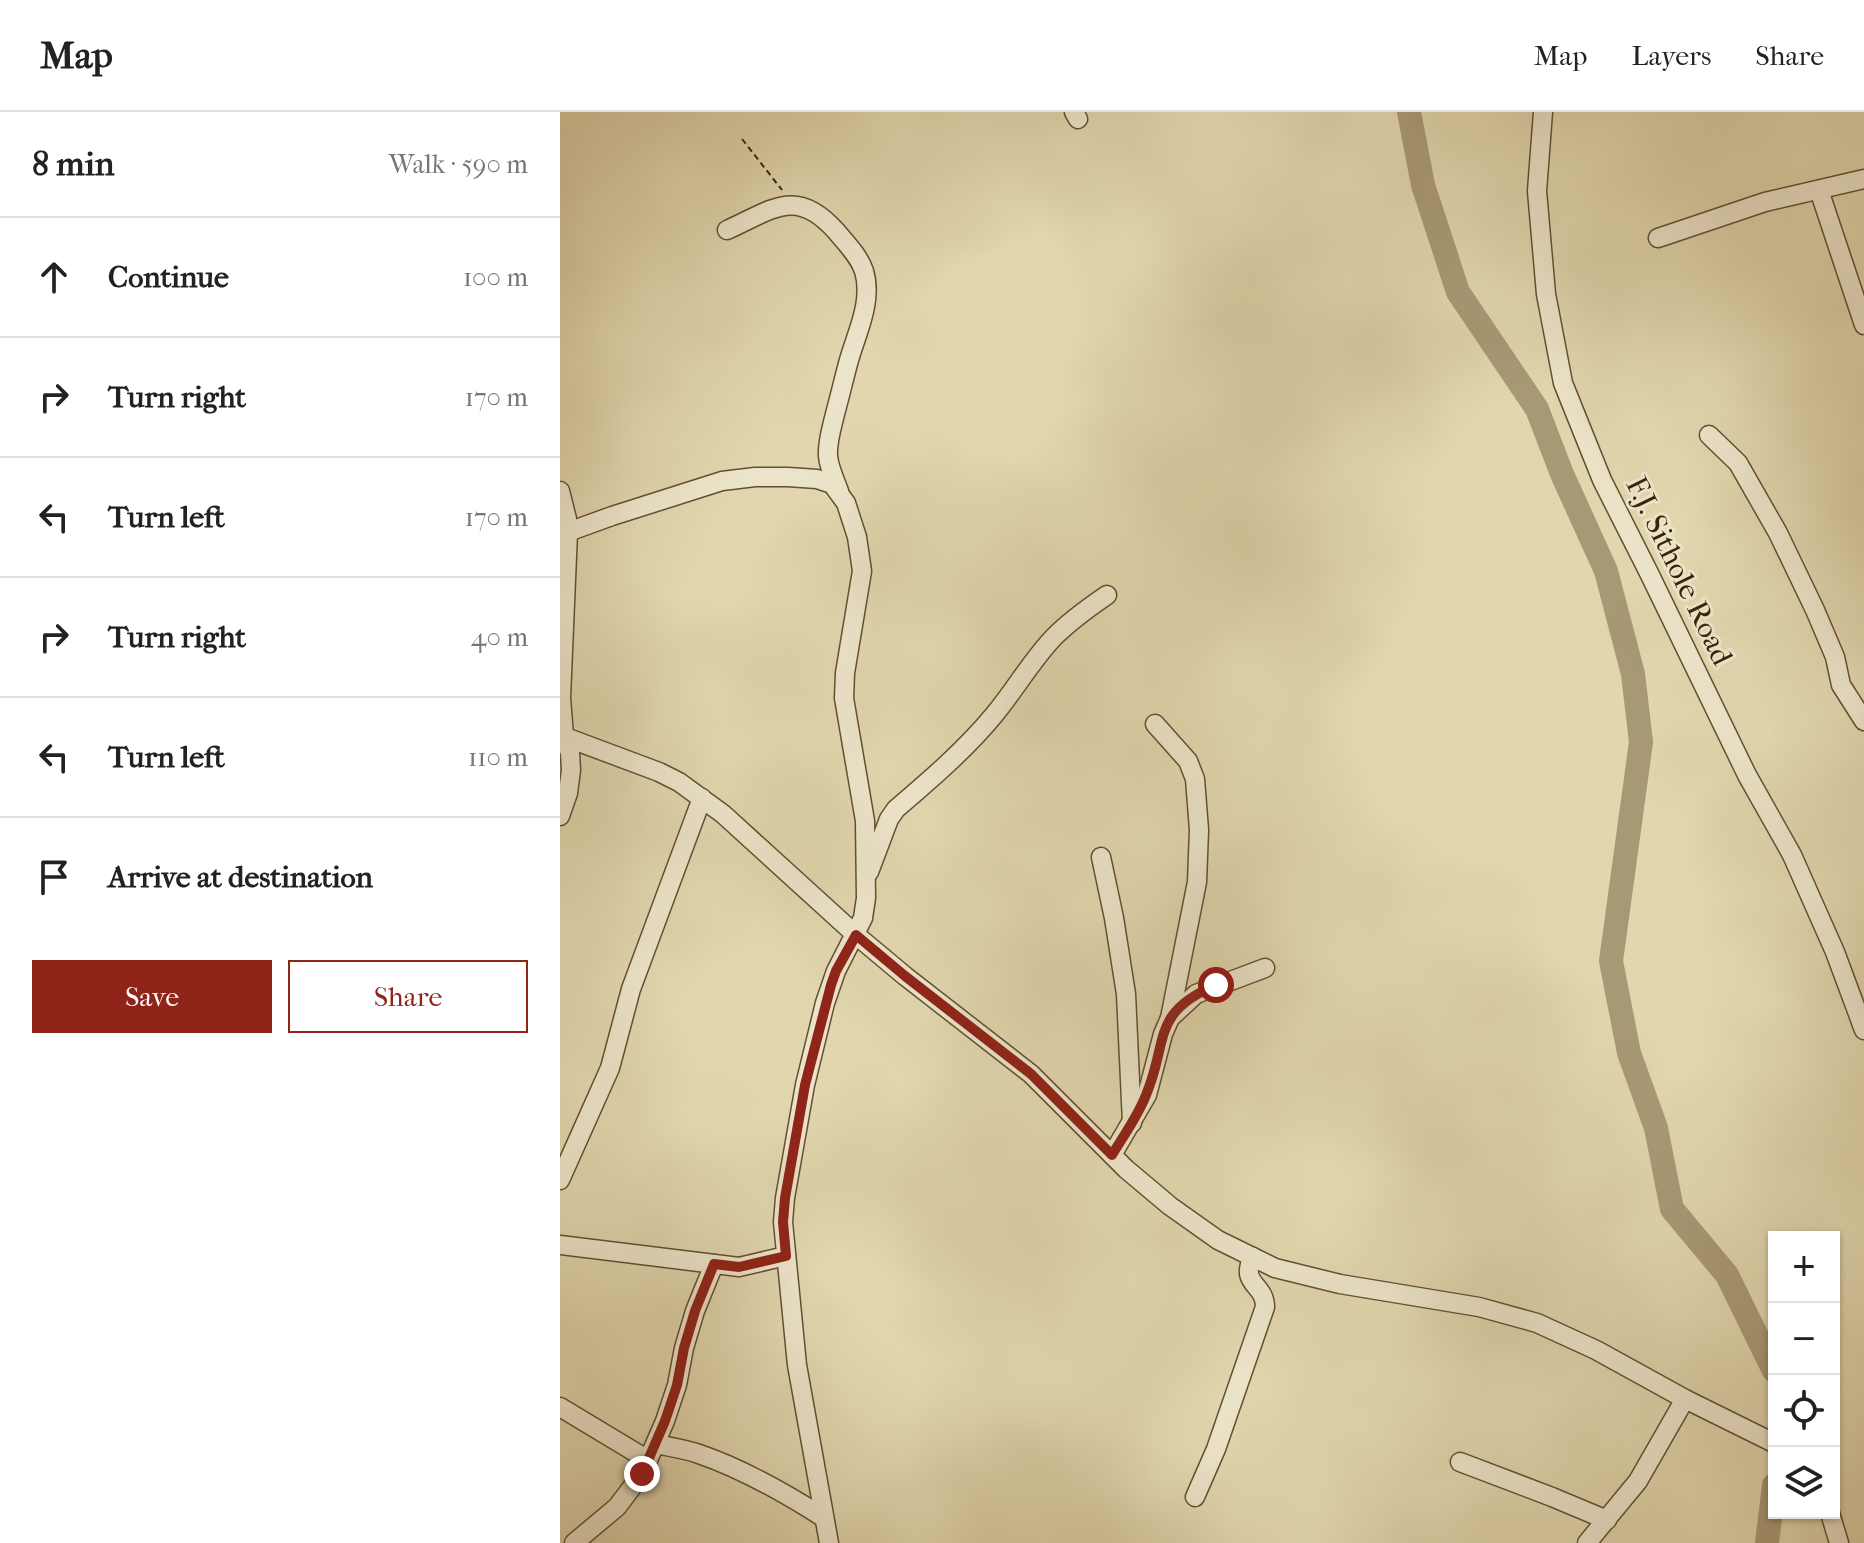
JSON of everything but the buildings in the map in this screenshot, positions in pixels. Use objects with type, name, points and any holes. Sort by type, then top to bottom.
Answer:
[{"type":"street","name":"F.J. Sithole Road","points":[[1543,112],[1537,191],[1546,294],[1563,383],[1602,480],[1747,775],[1792,855],[1835,952],[1864,1030]]},
{"type":"street","points":[[1658,238],[1765,202],[1864,179]]},
{"type":"street","points":[[1819,190],[1864,325]]},
{"type":"street","points":[[727,230],[782,205],[802,206],[832,227],[850,249],[864,272],[867,297],[828,456],[839,491],[850,512],[862,571],[845,673],[844,698],[865,821],[865,910],[831,985],[805,1085],[783,1222],[797,1365],[829,1543]]},
{"type":"street","points":[[1709,435],[1738,463],[1778,533],[1835,657],[1841,685],[1864,721]]},
{"type":"street","points":[[568,532],[722,481],[740,478],[817,479],[832,484],[839,491]]},
{"type":"street","points":[[560,491],[568,532],[561,682],[562,736],[570,753],[571,770],[568,793],[560,816]]},
{"type":"street","points":[[866,882],[889,819],[896,809],[993,716],[1054,638],[1080,613],[1107,595]]},
{"type":"street","points":[[1112,1155],[1147,1095],[1170,1018],[1197,882],[1199,830],[1195,779],[1188,761],[1155,724]]},
{"type":"street","points":[[562,736],[659,772],[679,782],[723,814],[856,935],[1031,1074],[1126,1169],[1170,1206],[1218,1240],[1275,1268],[1340,1284],[1479,1307],[1537,1323],[1596,1350],[1768,1440]]},
{"type":"street","points":[[560,1180],[610,1068],[631,989],[702,798]]},
{"type":"street","points":[[1101,857],[1126,994],[1132,1123]]},
{"type":"street","points":[[1170,1018],[1196,994],[1265,968]]},
{"type":"street","points":[[560,1245],[739,1267],[786,1256]]},
{"type":"street","points":[[1195,1497],[1216,1449],[1265,1307],[1262,1292],[1249,1279],[1248,1266],[1253,1257]]},
{"type":"street","points":[[574,1543],[617,1507],[642,1474],[677,1385],[695,1311],[714,1264]]},
{"type":"street","points":[[1587,1543],[1646,1469],[1685,1399]]},
{"type":"street","points":[[560,1407],[652,1452],[697,1453],[728,1466],[784,1493],[824,1518]]},
{"type":"street","points":[[1460,1462],[1607,1520]]},
{"type":"street","points":[[1832,1519],[1839,1543]]},
{"type":"path","points":[[742,139],[793,204]]},
{"type":"waterway","points":[[1409,112],[1423,185],[1458,292],[1537,409],[1562,474],[1606,571],[1633,674],[1641,742],[1611,961],[1629,1053],[1656,1128],[1672,1209],[1727,1275],[1768,1359]]},
{"type":"waterway","points":[[1767,1543],[1770,1519]]},
{"type":"route","points":[[642,1474],[665,1421],[695,1311],[714,1264],[739,1267],[786,1256],[783,1222],[785,1198],[805,1085],[831,985],[856,935],[1031,1074],[1112,1155],[1147,1095],[1170,1018],[1196,994],[1216,985]]}]
